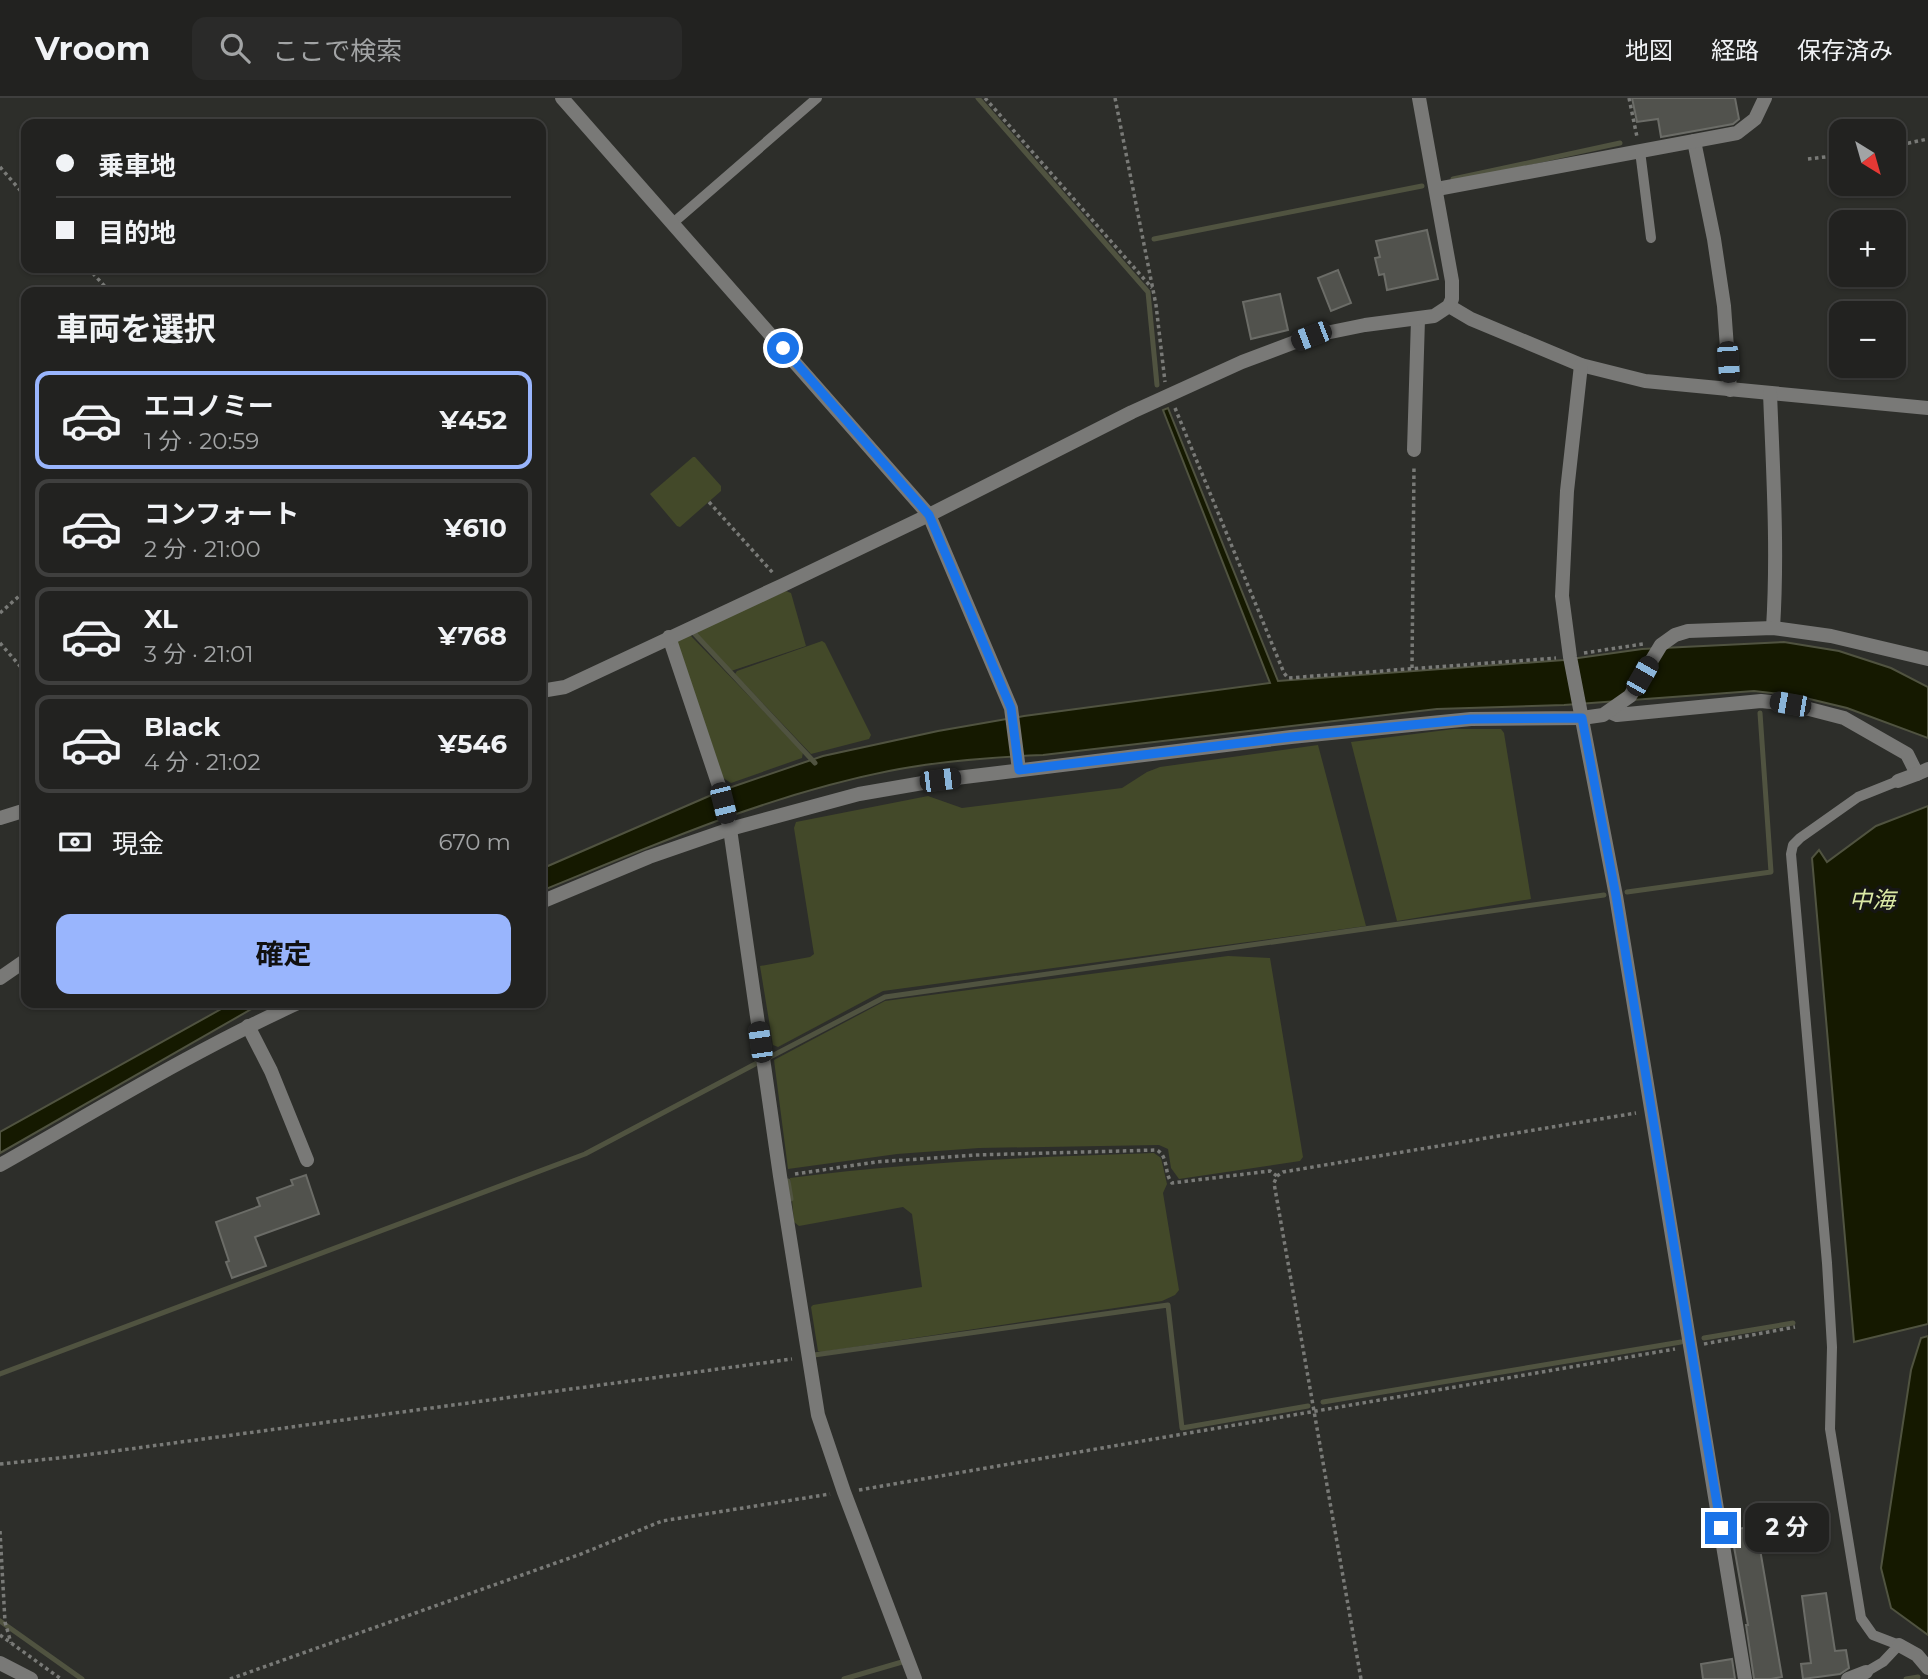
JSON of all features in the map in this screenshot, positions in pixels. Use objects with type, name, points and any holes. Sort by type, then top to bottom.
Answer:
[{"type":"street","points":[[562,98],[929,515],[1011,708],[1018,766]]},
{"type":"street","points":[[546,690],[565,687],[783,585],[929,515],[1120,418],[1170,401],[1242,362],[1311,336],[1434,316],[1449,306],[1452,299],[1452,281],[1419,98]]},
{"type":"street","points":[[1437,189],[1737,133],[1755,118],[1765,98]]},
{"type":"street","points":[[1693,141],[1724,306],[1730,390]]},
{"type":"street","points":[[1449,306],[1471,319],[1581,365],[1644,381],[1928,408]]},
{"type":"street","points":[[1414,450],[1418,319]]},
{"type":"street","points":[[1581,365],[1573,423],[1562,596],[1570,656],[1616,896],[1745,1679]]},
{"type":"street","points":[[1770,393],[1775,517],[1773,628]]},
{"type":"street","points":[[546,900],[729,825],[859,794],[1018,766],[1471,719],[1615,709],[1630,696],[1662,644],[1675,635],[1688,631],[1773,628],[1831,636],[1928,659]]},
{"type":"street","points":[[669,637],[719,786],[729,825],[818,1415],[844,1492],[915,1679]]},
{"type":"street","points":[[1615,709],[1617,716],[1761,701],[1790,704],[1844,718],[1908,754],[1923,771],[1898,781]]},
{"type":"street","points":[[0,818],[21,812]]},
{"type":"street","points":[[0,978],[21,963]]},
{"type":"street","points":[[0,1165],[161,1071],[287,1008]]},
{"type":"street","points":[[248,1026],[271,1071],[307,1160]]},
{"type":"street","points":[[1899,1645],[1917,1655],[1928,1668]]},
{"type":"street","points":[[0,1663],[31,1679]]},
{"type":"street","points":[[1848,1679],[1866,1672]]},
{"type":"lane","points":[[673,223],[817,98]]},
{"type":"lane","points":[[1640,151],[1651,237]]},
{"type":"lane","points":[[1866,1672],[1883,1662],[1899,1645],[1872,1635],[1861,1618],[1830,1429],[1832,1347],[1827,1263],[1791,854],[1793,845],[1800,838],[1858,797],[1898,781]]},
{"type":"path","points":[[985,98],[1153,289]]},
{"type":"path","points":[[1115,98],[1153,289],[1170,401],[1285,676],[1288,678],[1570,656],[1662,644]]},
{"type":"path","points":[[1629,98],[1640,151]]},
{"type":"path","points":[[1906,143],[1928,139]]},
{"type":"path","points":[[1808,159],[1829,156]]},
{"type":"path","points":[[0,167],[21,191]]},
{"type":"path","points":[[93,273],[105,287]]},
{"type":"path","points":[[1412,669],[1414,450]]},
{"type":"path","points":[[709,502],[783,585]]},
{"type":"path","points":[[0,613],[21,594]]},
{"type":"path","points":[[0,643],[21,667]]},
{"type":"path","points":[[1361,1679],[1274,1184],[1277,1176],[1283,1172],[1652,1111]]},
{"type":"path","points":[[780,1176],[876,1162],[975,1155],[1157,1150],[1163,1155],[1172,1183],[1270,1171],[1277,1176]]},
{"type":"path","points":[[230,1679],[570,1558],[662,1521],[844,1492],[1795,1327]]},
{"type":"path","points":[[0,1464],[78,1456],[808,1357]]},
{"type":"path","points":[[0,1531],[5,1622],[11,1643]]},
{"type":"path","points":[[0,1635],[61,1679]]},
{"type":"shaded area","points":[[693,457],[721,486],[721,491],[680,527],[650,494]]},
{"type":"shaded area","points":[[786,591],[791,593],[806,646],[731,671],[696,634],[697,630]]},
{"type":"shaded area","points":[[690,635],[803,752],[802,758],[731,783],[723,778],[677,641]]},
{"type":"shaded area","points":[[822,641],[871,735],[869,739],[811,754],[735,674]]},
{"type":"shaded area","points":[[1454,729],[1501,729],[1504,733],[1531,899],[1397,921],[1351,742]]},
{"type":"shaded area","points":[[1318,745],[1366,926],[883,991],[778,1047],[773,1045],[760,966],[814,954],[794,828],[796,822],[928,796],[962,808],[1122,788],[1160,767]]},
{"type":"shaded area","points":[[1228,956],[1270,958],[1303,1157],[1300,1161],[1179,1179],[1171,1168],[1168,1149],[1159,1145],[979,1148],[897,1154],[788,1169],[774,1060],[885,1001]]},
{"type":"shaded area","points":[[1154,1153],[1161,1158],[1167,1184],[1163,1193],[1179,1290],[1175,1295],[1162,1301],[818,1351],[811,1307],[813,1305],[922,1287],[912,1214],[903,1207],[799,1226],[794,1222],[790,1178],[926,1164]]},
{"type":"water","points":[[1168,408],[1278,681],[1564,660],[1642,649],[1784,642],[1839,651],[1891,668],[1928,687],[1928,738],[1847,708],[1797,696],[1754,691],[1564,705],[1437,709],[1043,755],[946,762],[889,771],[799,793],[669,839],[546,889],[546,867],[723,790],[823,756],[1024,716],[1270,683],[1163,410]]},
{"type":"water","name":"中海","points":[[1928,806],[1928,1324],[1854,1342],[1812,858],[1819,850],[1827,862],[1876,826]]},
{"type":"water","points":[[223,1008],[253,1008],[0,1153],[0,1132]]},
{"type":"water","points":[[1928,1336],[1928,1635],[1891,1608],[1881,1568],[1911,1370],[1921,1338]]},
{"type":"building","points":[[1632,98],[1735,98],[1739,119],[1733,124],[1661,137],[1658,119],[1637,122]]},
{"type":"building","points":[[1427,230],[1438,279],[1387,290],[1384,274],[1379,275],[1375,258],[1380,257],[1376,241]]},
{"type":"building","points":[[1338,270],[1351,303],[1331,311],[1318,278]]},
{"type":"building","points":[[1280,294],[1288,330],[1251,339],[1243,302]]},
{"type":"building","points":[[306,1175],[319,1214],[255,1237],[266,1266],[232,1278],[216,1222],[260,1206],[257,1198],[293,1185],[291,1180]]},
{"type":"building","points":[[1756,1526],[1782,1677],[1771,1679],[1754,1679],[1748,1625],[1731,1530]]},
{"type":"building","points":[[1826,1593],[1835,1651],[1846,1650],[1849,1668],[1840,1674],[1803,1679],[1801,1664],[1811,1663],[1802,1596]]},
{"type":"building","points":[[1732,1659],[1735,1679],[1703,1679],[1701,1664]]},
{"type":"waterway","points":[[978,98],[1148,292],[1157,385]]},
{"type":"waterway","points":[[1453,179],[1620,143]]},
{"type":"waterway","points":[[1154,239],[1422,186]]},
{"type":"waterway","points":[[693,632],[815,763]]},
{"type":"waterway","points":[[1627,892],[1771,872],[1760,713]]},
{"type":"waterway","points":[[770,1057],[885,997],[1604,895]]},
{"type":"waterway","points":[[0,1374],[585,1154],[759,1062]]},
{"type":"waterway","points":[[788,1181],[791,1199]]},
{"type":"waterway","points":[[814,1355],[1168,1305],[1182,1428],[1308,1406]]},
{"type":"waterway","points":[[1704,1338],[1793,1323]]},
{"type":"waterway","points":[[1323,1402],[1681,1342]]},
{"type":"waterway","points":[[0,1621],[82,1679]]},
{"type":"waterway","points":[[844,1679],[902,1662]]},
{"type":"waterway","points":[[1906,1679],[1918,1677]]},
{"type":"route","points":[[783,348],[929,515],[1011,708],[1019,770],[1291,737],[1471,719],[1582,718],[1616,896],[1721,1528]]}]
